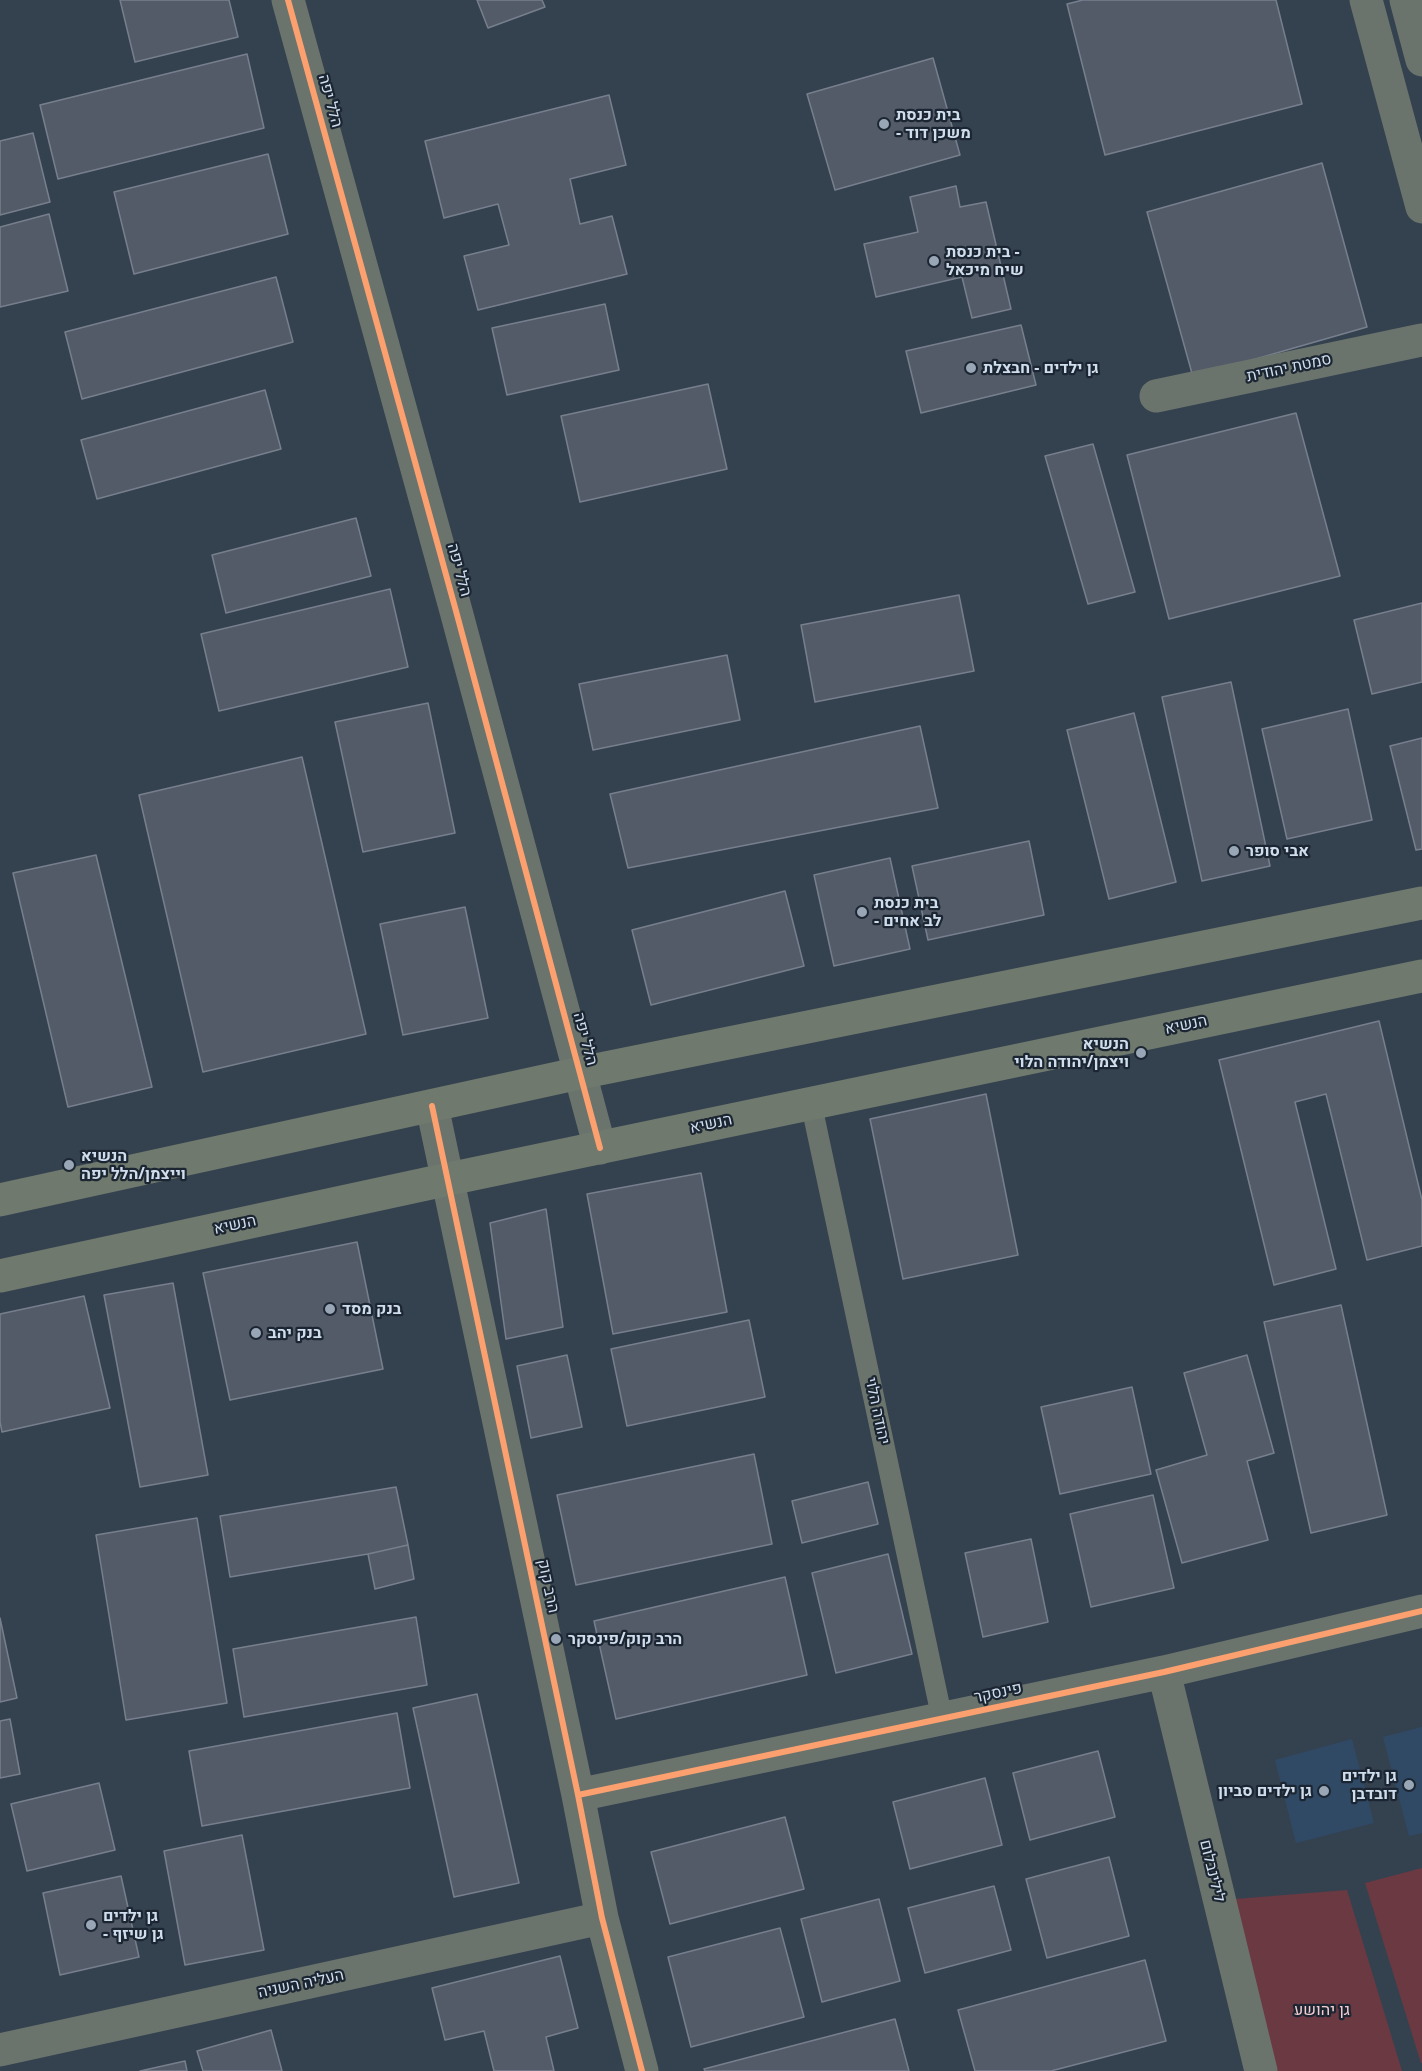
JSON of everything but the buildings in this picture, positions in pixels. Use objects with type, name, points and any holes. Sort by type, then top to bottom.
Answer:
[{"type":"main road","points":[[0,1200],[580,1073],[1422,903]]},
{"type":"main road","name":"הנשיא","points":[[0,1276],[448,1179],[1422,976]]},
{"type":"street","name":"הלל יפה","points":[[288,0],[459,622],[600,1148]]},
{"type":"street","points":[[1366,0],[1422,207]]},
{"type":"street","points":[[1406,0],[1422,60]]},
{"type":"street","name":"סמטת יהודית","points":[[1156,396],[1422,340]]},
{"type":"street","name":"הרב קוק","points":[[432,1106],[602,1918],[642,2071]]},
{"type":"street","name":"פינסקר","points":[[578,1795],[1164,1672],[1422,1611]]},
{"type":"street","name":"לילינבלום","points":[[1164,1672],[1261,2071]]},
{"type":"street","name":"העליה השניה","points":[[0,2050],[602,1918]]},
{"type":"lane","name":"יהודה הלוי","points":[[811,1103],[942,1718]]},
{"type":"shaded area","name":"גן ילדים דובדבן","points":[[1422,1727],[1422,1833],[1409,1836],[1383,1737]]},
{"type":"shaded area","name":"גן ילדים סביון","points":[[1352,1739],[1374,1823],[1296,1843],[1275,1760]]},
{"type":"green space","points":[[1422,1868],[1422,2063],[1421,2063],[1365,1883]]},
{"type":"green space","name":"גן יהושע","points":[[1347,1890],[1402,2071],[1277,2071],[1235,1899]]},
{"type":"cycle path","points":[[288,0],[456,611],[600,1148]]},
{"type":"cycle path","points":[[432,1106],[602,1918],[642,2071]]},
{"type":"cycle path","points":[[578,1795],[1164,1672],[1422,1611]]},
{"type":"place","name":"בית כנסת - משכן דוד","points":[[884,124]]},
{"type":"place","name":"בית כנסת - שיח מיכאל","points":[[934,261]]},
{"type":"place","name":"גן ילדים - חבצלת","points":[[971,368]]},
{"type":"place","name":"אבי סופר","points":[[1234,851]]},
{"type":"place","name":"בית כנסת - לב אחים","points":[[862,912]]},
{"type":"place","name":"הנשיא ויצמן/יהודה הלוי","points":[[1141,1053]]},
{"type":"place","name":"הנשיא וייצמן/הלל יפה","points":[[69,1165]]},
{"type":"place","name":"בנק מסד","points":[[330,1309]]},
{"type":"place","name":"בנק יהב","points":[[256,1333]]},
{"type":"place","name":"הרב קוק/פינסקר","points":[[556,1639]]},
{"type":"place","name":"גן ילדים דובדבן","points":[[1409,1785]]},
{"type":"place","name":"גן ילדים סביון","points":[[1324,1791]]},
{"type":"place","name":"גן ילדים - גן שיזף","points":[[91,1925]]}]
